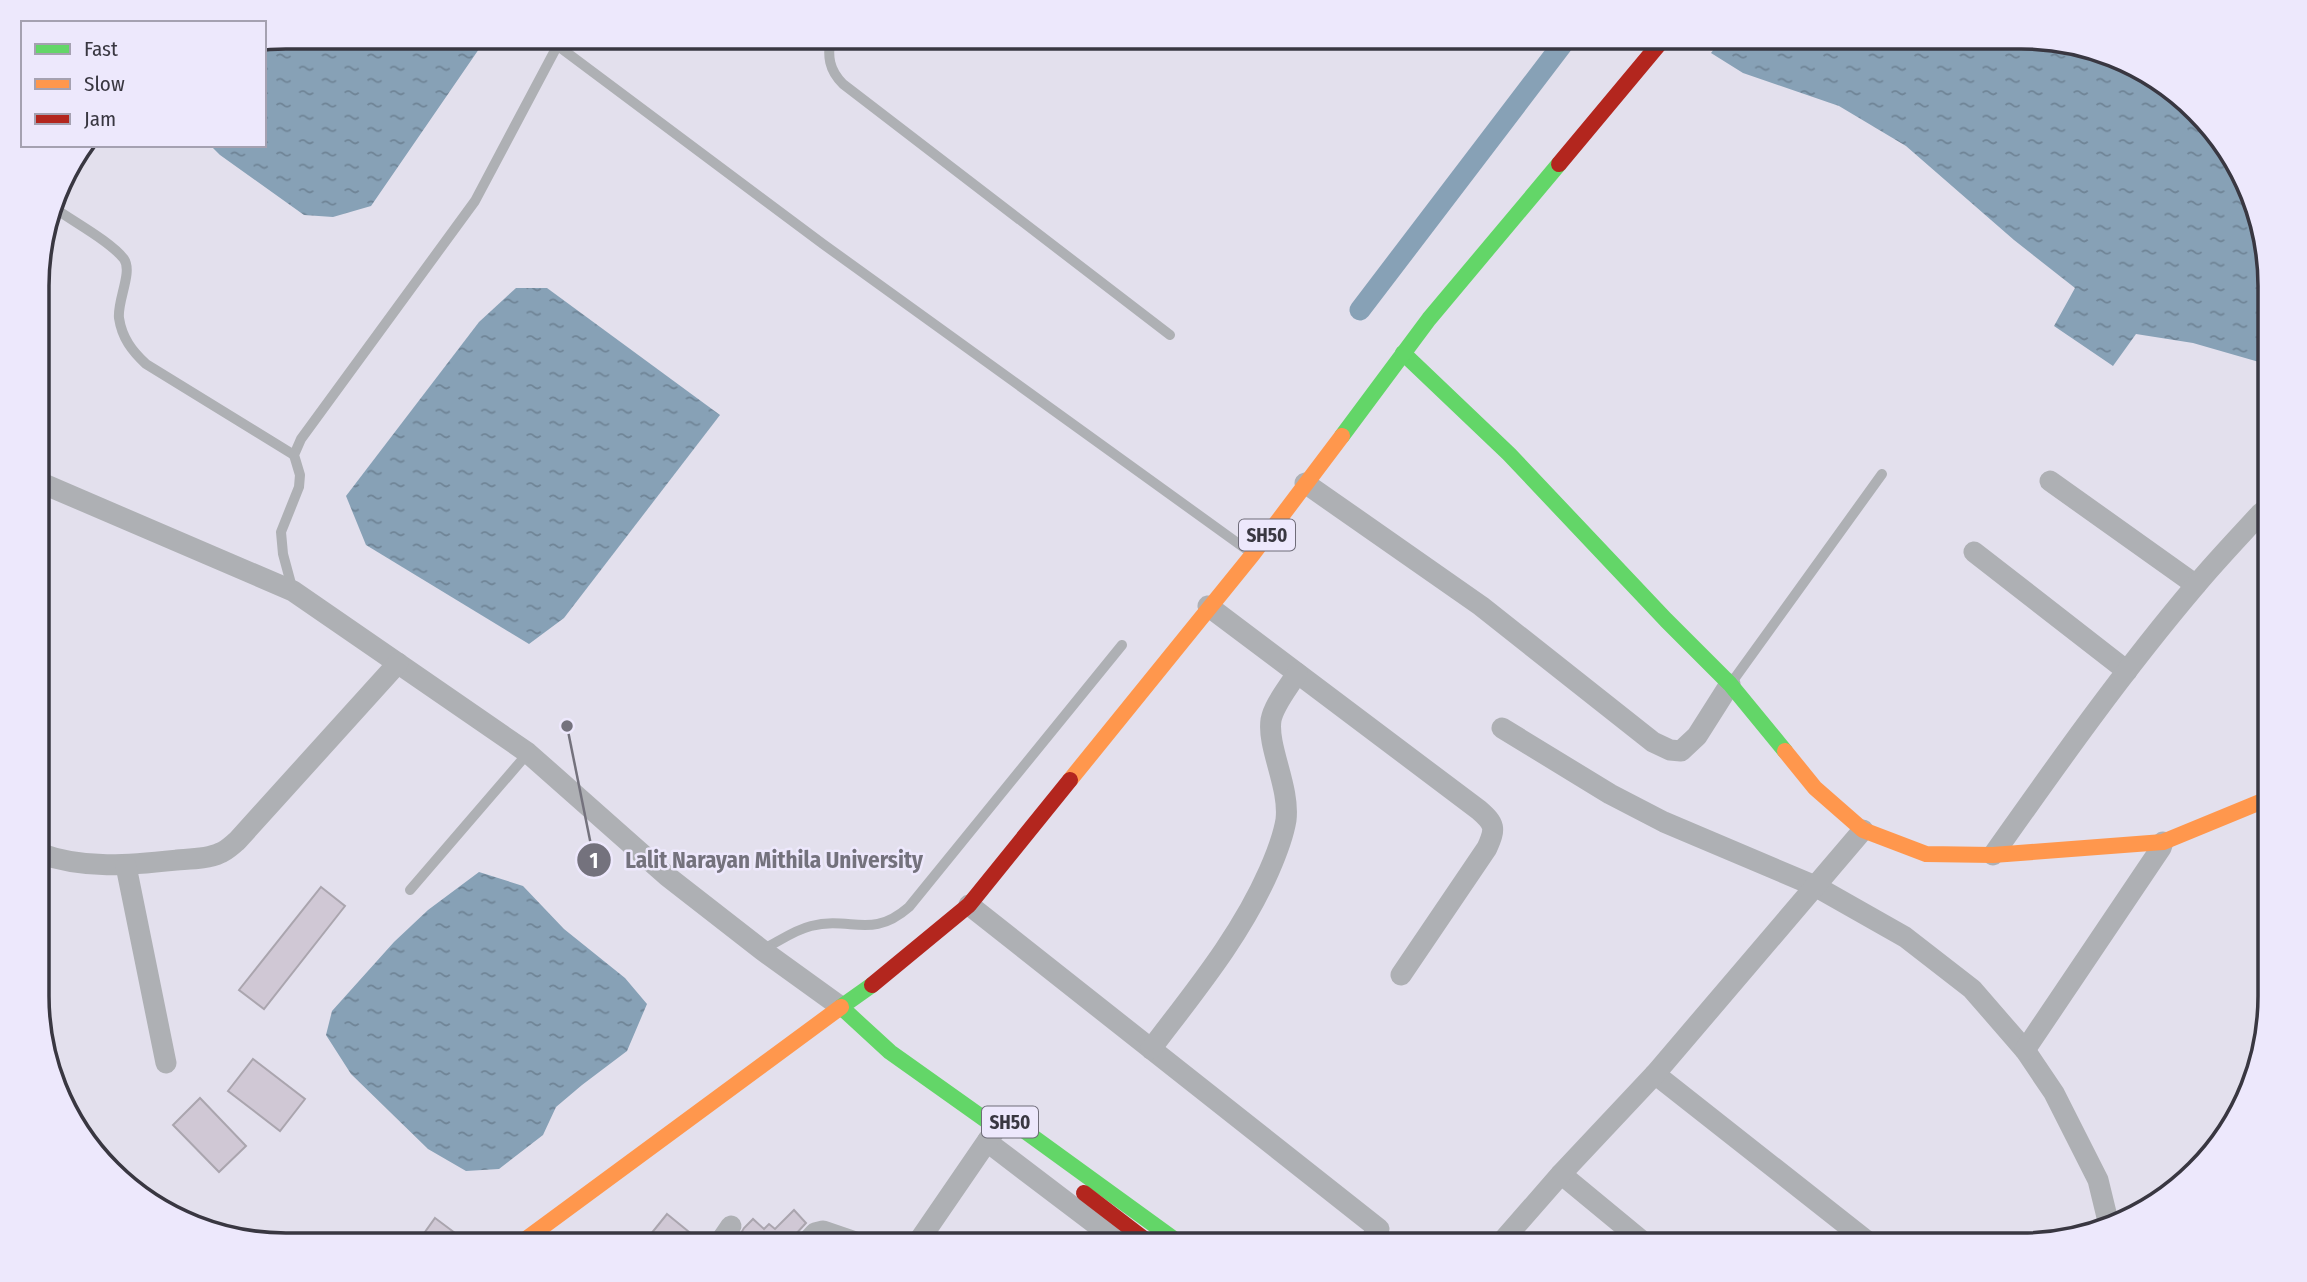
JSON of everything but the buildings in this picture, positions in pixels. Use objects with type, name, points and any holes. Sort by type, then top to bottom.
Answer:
[{"type":"main road","name":"SH50","points":[[1165,1232],[1011,1122],[992,1134],[841,1007],[863,993],[969,905],[1252,554],[1429,319],[1655,49]]},
{"type":"main road","points":[[1403,353],[1509,454],[1665,620],[1730,684],[1815,788],[1863,830],[1926,854],[1993,855],[2163,842],[2257,803]]},
{"type":"main road","points":[[534,1233],[841,1007]]},
{"type":"main road","points":[[992,1134],[1134,1233]]},
{"type":"street","points":[[2050,481],[2196,585]]},
{"type":"street","points":[[1305,483],[1481,606],[1653,742],[1670,750],[1681,751],[1697,736],[1730,684]]},
{"type":"street","points":[[49,486],[293,592],[528,752],[667,876],[841,1007]]},
{"type":"street","points":[[1993,855],[2089,719],[2196,585],[2257,516]]},
{"type":"street","points":[[1974,552],[2127,671]]},
{"type":"street","points":[[1209,606],[1479,810],[1492,823],[1493,831],[1487,848],[1401,975]]},
{"type":"street","points":[[49,857],[83,864],[126,866],[219,854],[237,841],[398,663]]},
{"type":"street","points":[[1151,1049],[1250,913],[1273,861],[1282,837],[1286,807],[1271,723],[1297,673]]},
{"type":"street","points":[[1502,728],[1664,822],[1815,886],[1905,936],[1972,989],[2025,1050],[2054,1093],[2098,1180],[2107,1216]]},
{"type":"street","points":[[1510,1232],[1560,1174],[1655,1074],[1863,830]]},
{"type":"street","points":[[2025,1050],[2163,842]]},
{"type":"street","points":[[126,866],[166,1063]]},
{"type":"street","points":[[969,905],[1378,1228],[1375,1232]]},
{"type":"street","points":[[1655,1074],[1856,1232]]},
{"type":"street","points":[[924,1233],[992,1134],[1008,1158],[1107,1233]]},
{"type":"street","points":[[1560,1174],[1631,1232]]},
{"type":"street","points":[[726,1233],[731,1226]]},
{"type":"lane","points":[[294,455],[302,439],[475,201],[557,49]]},
{"type":"lane","points":[[571,49],[835,252],[1252,554]]},
{"type":"lane","points":[[830,49],[832,74],[843,84],[1170,335]]},
{"type":"lane","points":[[61,213],[111,247],[124,260],[128,269],[119,316],[131,350],[146,364],[294,455],[300,475],[299,487],[281,533],[283,554],[293,592]]},
{"type":"lane","points":[[1730,684],[1882,474]]},
{"type":"lane","points":[[762,950],[811,926],[875,925],[896,918],[909,907],[1122,645]]},
{"type":"lane","points":[[410,890],[528,752]]},
{"type":"water","points":[[479,49],[371,206],[333,217],[304,215],[212,147],[266,147],[266,50]]},
{"type":"water","points":[[1714,49],[2052,51],[2112,67],[2140,81],[2189,118],[2226,167],[2240,195],[2256,255],[2257,361],[2193,343],[2136,334],[2113,366],[2054,326],[2075,288],[2014,240],[1906,146],[1839,106],[1743,73],[1711,53]]},
{"type":"water","points":[[516,288],[547,288],[720,415],[564,618],[529,644],[366,545],[346,496],[479,322]]},
{"type":"water","points":[[479,872],[523,886],[564,929],[625,978],[647,1004],[627,1051],[556,1107],[543,1135],[499,1169],[466,1171],[428,1149],[351,1074],[326,1035],[332,1011],[394,942],[428,910]]},
{"type":"waterway","points":[[1360,310],[1559,49]]},
{"type":"traffic: fast","points":[[1342,436],[1429,319],[1559,164]]},
{"type":"traffic: fast","points":[[1403,353],[1509,454],[1730,684],[1785,751]]},
{"type":"traffic: fast","points":[[872,985],[841,1007],[890,1052],[997,1128],[1011,1121],[1165,1232]]},
{"type":"traffic: slow","points":[[1070,780],[1253,554],[1342,436]]},
{"type":"traffic: slow","points":[[1785,751],[1815,788],[1863,830],[1926,854],[1993,855],[2163,842],[2257,803]]},
{"type":"traffic: slow","points":[[534,1233],[841,1007]]},
{"type":"traffic: jam","points":[[1559,164],[1655,49]]},
{"type":"traffic: jam","points":[[872,985],[969,905],[1070,780]]},
{"type":"traffic: jam","points":[[1084,1193],[1136,1233]]},
{"type":"place","name":"Lalit Narayan Mithila University","points":[[567,726]]}]
